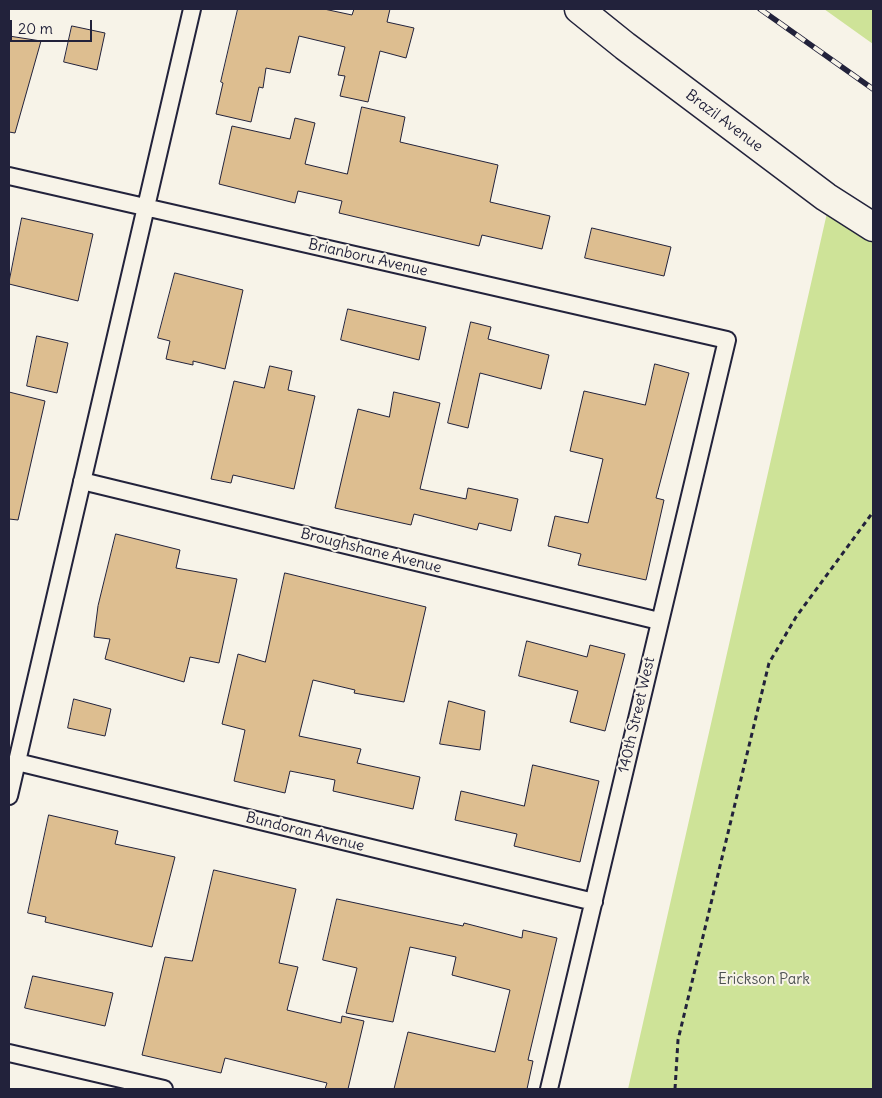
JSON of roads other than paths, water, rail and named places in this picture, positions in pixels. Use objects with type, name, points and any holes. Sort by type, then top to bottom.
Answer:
[{"type":"street","name":"Brazil Avenue","points":[[579,9],[826,198],[873,227]]},
{"type":"lane","points":[[9,796],[192,9]]},
{"type":"lane","name":"Brianboru Avenue","points":[[9,176],[727,340]]},
{"type":"lane","name":"140th Street West","points":[[549,1089],[727,340]]},
{"type":"lane","name":"Broughshane Avenue","points":[[82,481],[659,621]]},
{"type":"lane","name":"Bundoran Avenue","points":[[17,762],[594,902]]},
{"type":"lane","points":[[9,1053],[164,1089]]},
{"type":"railway","points":[[760,9],[873,89]]},
{"type":"park label","name":"Erickson Park","points":[[764,980]]}]
